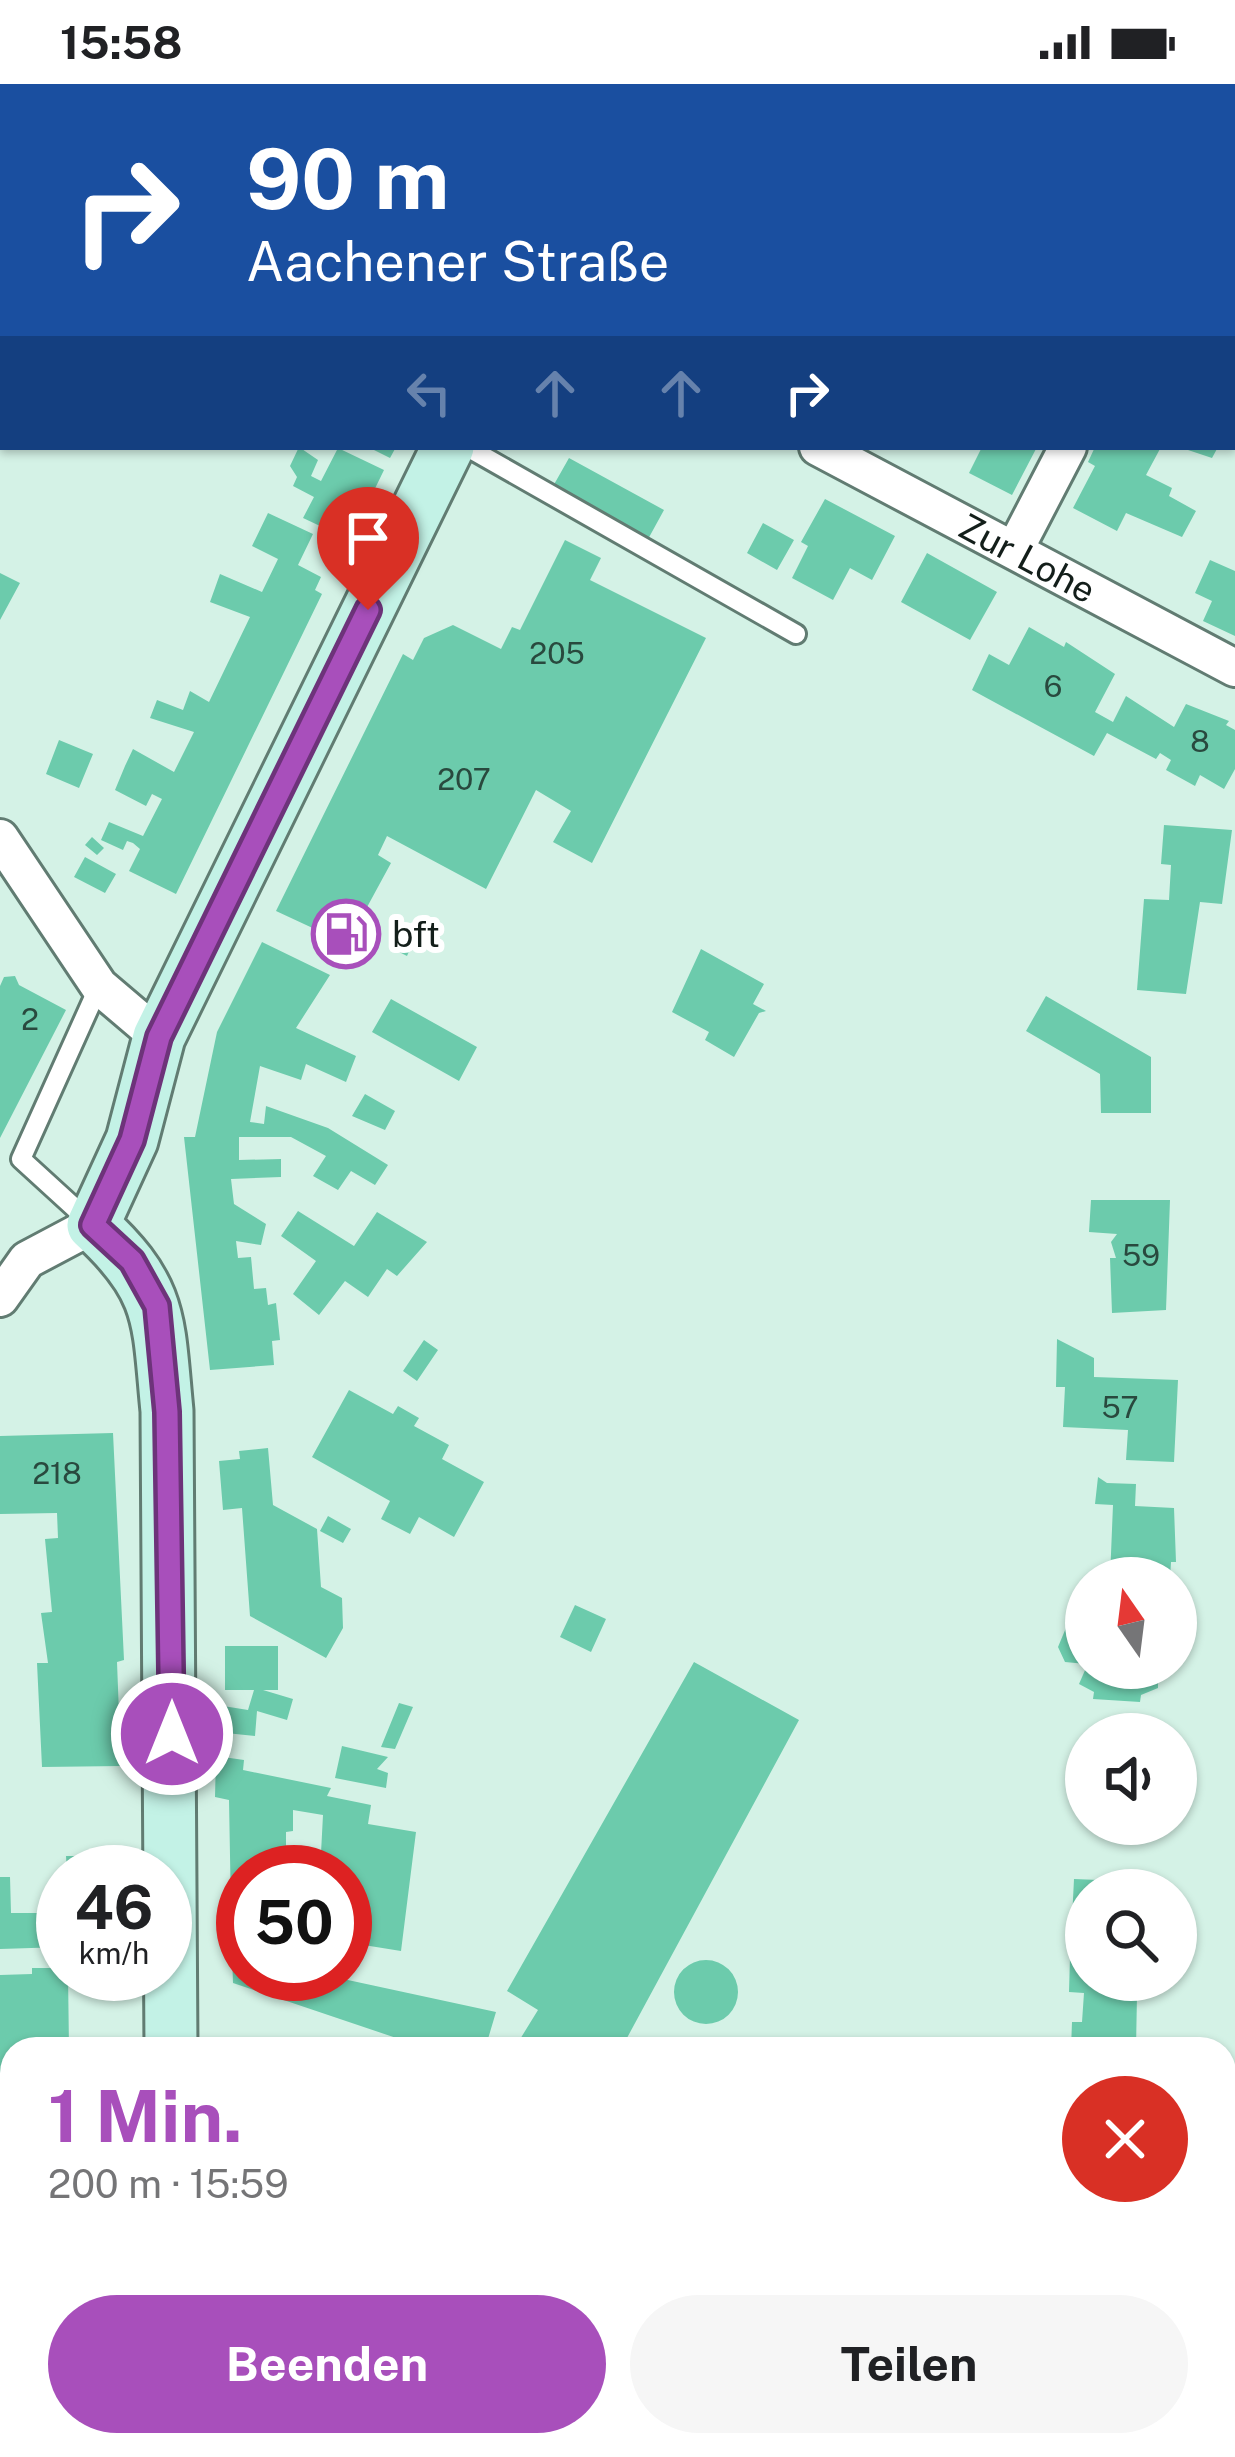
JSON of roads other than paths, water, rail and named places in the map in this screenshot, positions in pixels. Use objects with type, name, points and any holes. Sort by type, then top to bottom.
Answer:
[{"type":"main road","points":[[171,2037],[167,1412],[157,1306],[132,1261],[93,1225],[132,1140],[159,1037],[447,450]]},
{"type":"street","name":"Zur Lohe","points":[[824,450],[1235,668]]},
{"type":"street","points":[[1015,549],[1066,450]]},
{"type":"street","points":[[0,838],[99,986],[159,1037]]},
{"type":"street","points":[[0,1298],[27,1260],[93,1225]]},
{"type":"lane","points":[[472,450],[796,634]]},
{"type":"lane","points":[[93,1225],[21,1159],[99,986]]},
{"type":"place","name":"bft","points":[[346,934]]}]
